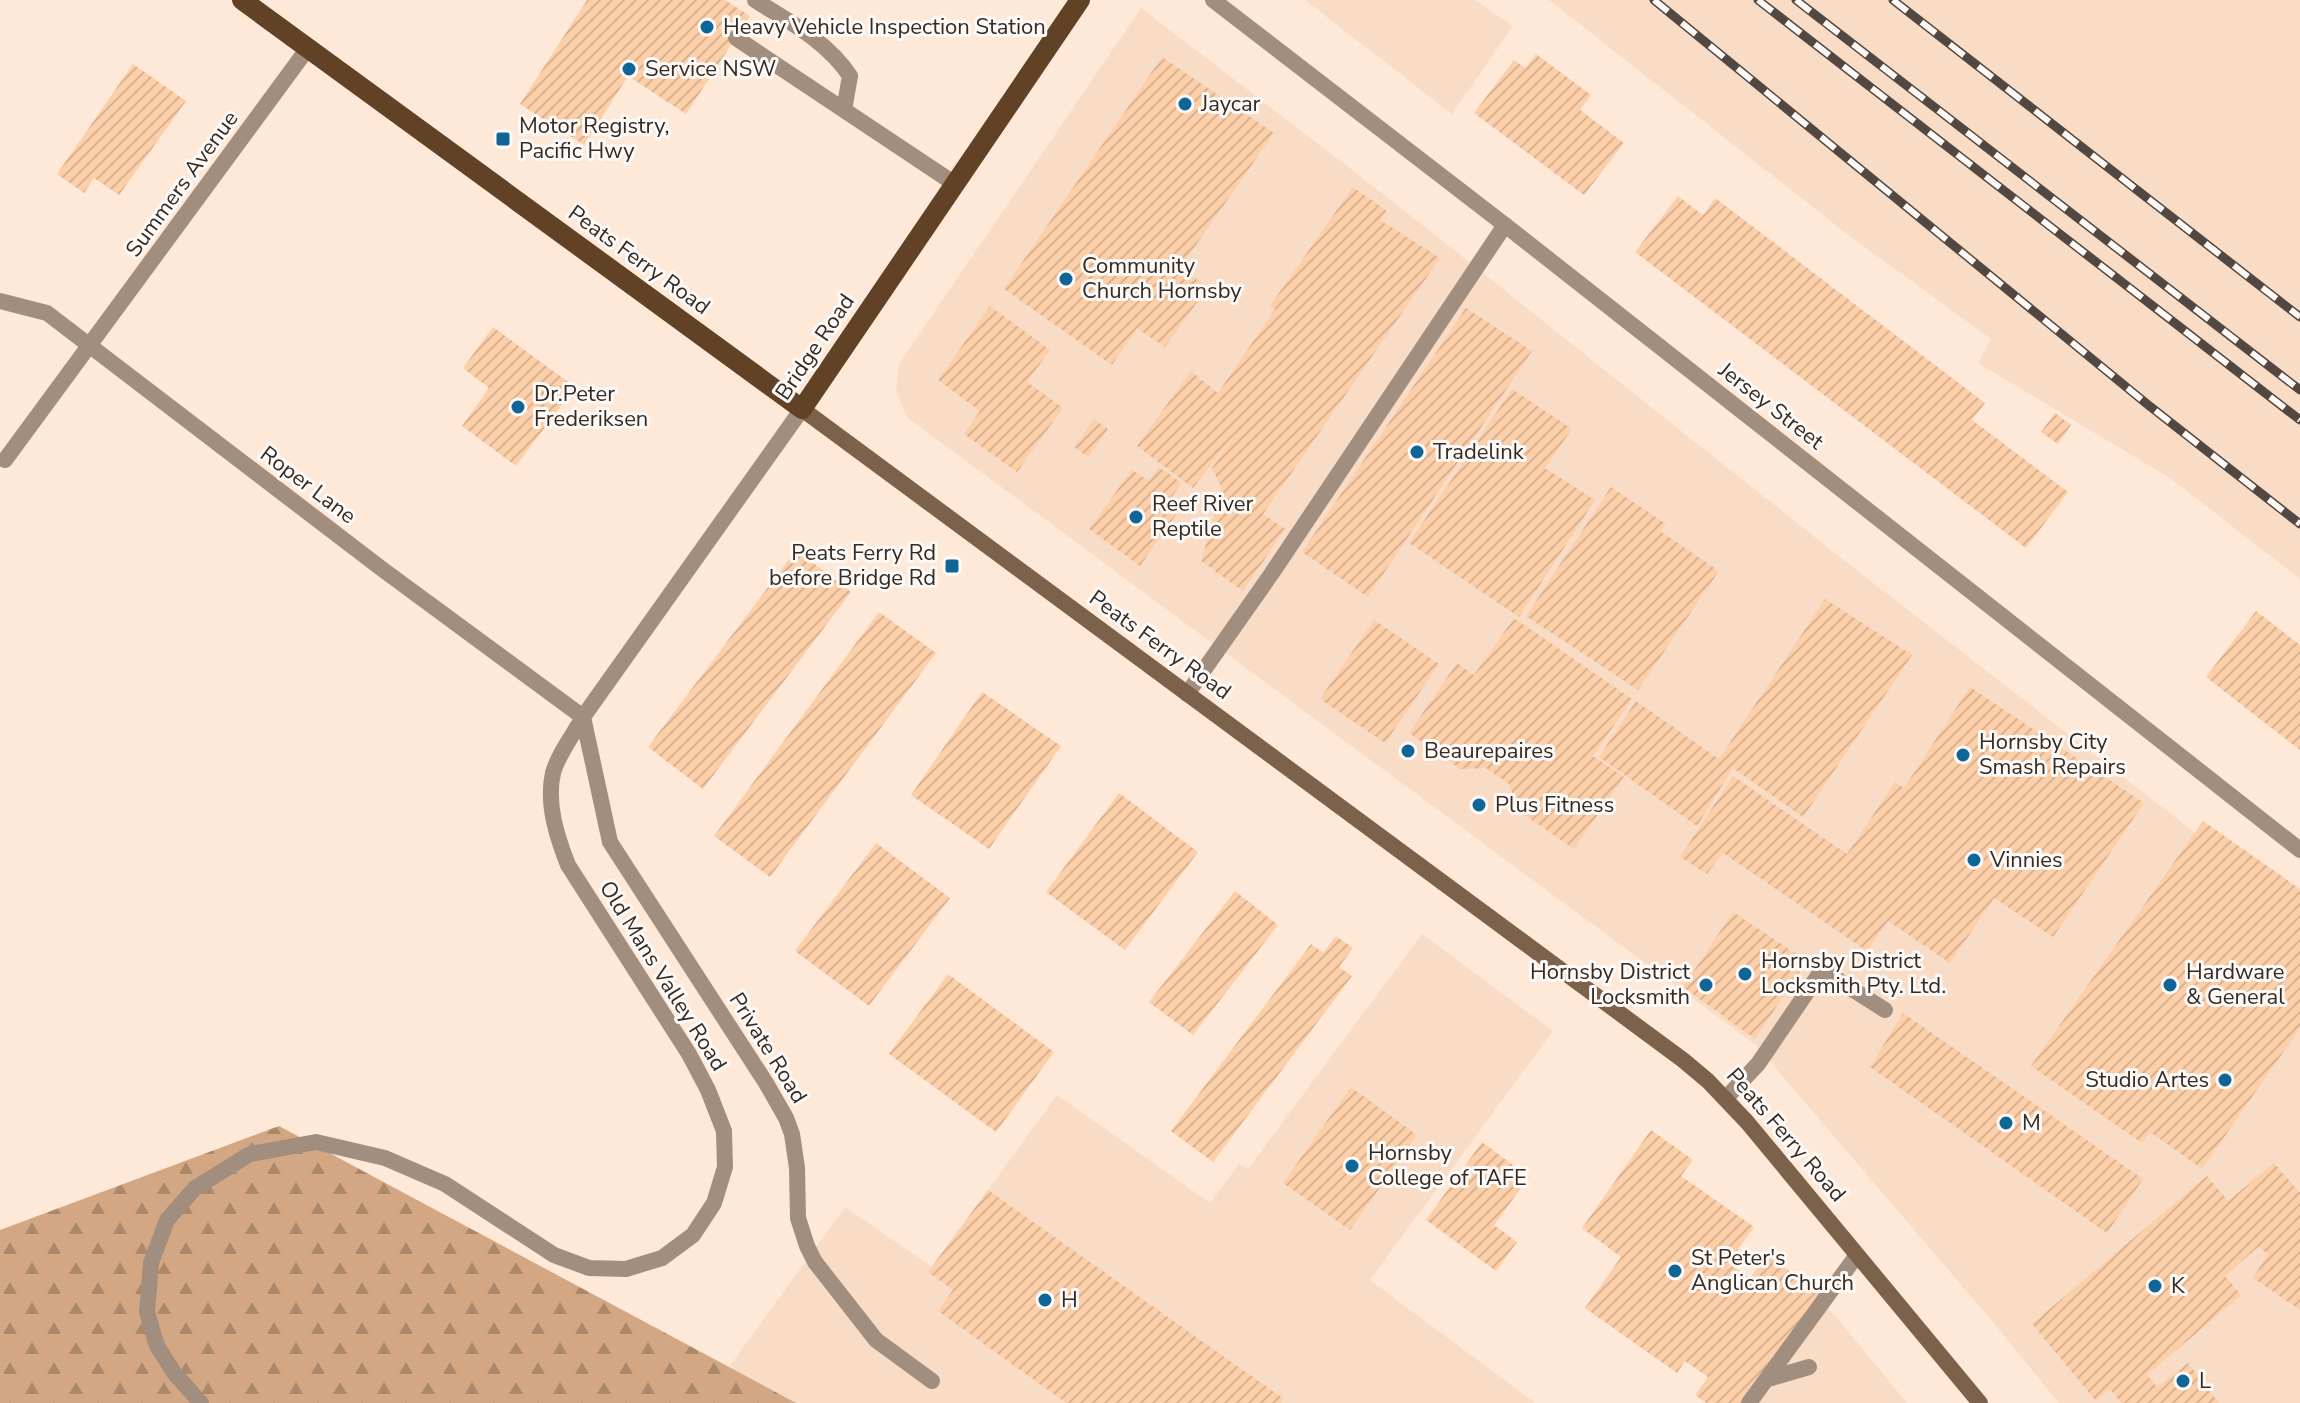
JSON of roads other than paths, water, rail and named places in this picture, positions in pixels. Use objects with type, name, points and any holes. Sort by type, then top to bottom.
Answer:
[{"type":"main road","name":"Peats Ferry Road","points":[[242,0],[1652,1035],[1726,1098],[1980,1403]]},
{"type":"main road","name":"Bridge Road","points":[[802,409],[1080,0]]},
{"type":"street","points":[[755,0],[822,44],[841,63],[850,76],[844,110]]},
{"type":"street","name":"Jersey Street","points":[[1213,0],[1505,225],[2300,850]]},
{"type":"street","points":[[736,38],[955,184]]},
{"type":"street","name":"Summers Avenue","points":[[5,460],[308,48]]},
{"type":"street","points":[[1187,694],[1272,573],[1505,225]]},
{"type":"street","name":"Roper Lane","points":[[0,301],[47,313],[369,560],[583,717]]},
{"type":"street","name":"Bridge Road","points":[[583,717],[802,409]]},
{"type":"street","name":"Private Road","points":[[583,717],[610,842],[786,1118],[795,1151],[798,1218],[815,1262],[876,1340],[932,1381]]},
{"type":"street","name":"Old Mans Valley Road","points":[[201,1403],[175,1374],[157,1346],[147,1312],[151,1263],[167,1220],[195,1188],[250,1154],[316,1142],[385,1158],[445,1184],[554,1255],[589,1268],[626,1269],[662,1258],[693,1235],[714,1203],[725,1167],[724,1131],[708,1090],[689,1054],[568,865],[555,831],[553,772],[583,717]]},
{"type":"street","points":[[1726,1098],[1758,1064],[1822,970],[1885,1010]]},
{"type":"street","points":[[1749,1403],[1857,1255]]},
{"type":"street","points":[[1768,1379],[1809,1367]]},
{"type":"railway","points":[[1654,0],[2147,404],[2300,524]]},
{"type":"railway","points":[[1758,0],[2300,420]]},
{"type":"railway","points":[[1796,0],[2300,390]]},
{"type":"railway","points":[[1893,0],[2300,317]]},
{"type":"place","name":"Heavy Vehicle Inspection Station","points":[[707,27]]},
{"type":"place","name":"Service NSW","points":[[629,69]]},
{"type":"place","name":"Jaycar","points":[[1185,104]]},
{"type":"place","name":"Motor Registry, Pacific Hwy","points":[[503,139]]},
{"type":"place","name":"Community Church Hornsby","points":[[1066,279]]},
{"type":"place","name":"Dr.Peter Frederiksen","points":[[518,407]]},
{"type":"place","name":"Tradelink","points":[[1417,452]]},
{"type":"place","name":"Reef River Reptile","points":[[1136,517]]},
{"type":"place","name":"Peats Ferry Rd before Bridge Rd","points":[[952,566]]},
{"type":"place","name":"Beaurepaires","points":[[1408,751]]},
{"type":"place","name":"Hornsby City Smash Repairs","points":[[1963,755]]},
{"type":"place","name":"Plus Fitness","points":[[1479,805]]},
{"type":"place","name":"Vinnies","points":[[1974,860]]},
{"type":"place","name":"Hornsby District Locksmith Pty. Ltd.","points":[[1745,974]]},
{"type":"place","name":"Hornsby District Locksmith","points":[[1706,985]]},
{"type":"place","name":"Hardware & General","points":[[2170,985]]},
{"type":"place","name":"Studio Artes","points":[[2225,1080]]},
{"type":"place","name":"M","points":[[2006,1123]]},
{"type":"place","name":"Hornsby College of TAFE","points":[[1352,1166]]},
{"type":"place","name":"St Peter's Anglican Church","points":[[1675,1271]]},
{"type":"place","name":"K","points":[[2155,1286]]},
{"type":"place","name":"H","points":[[1045,1300]]},
{"type":"place","name":"L","points":[[2183,1381]]}]
